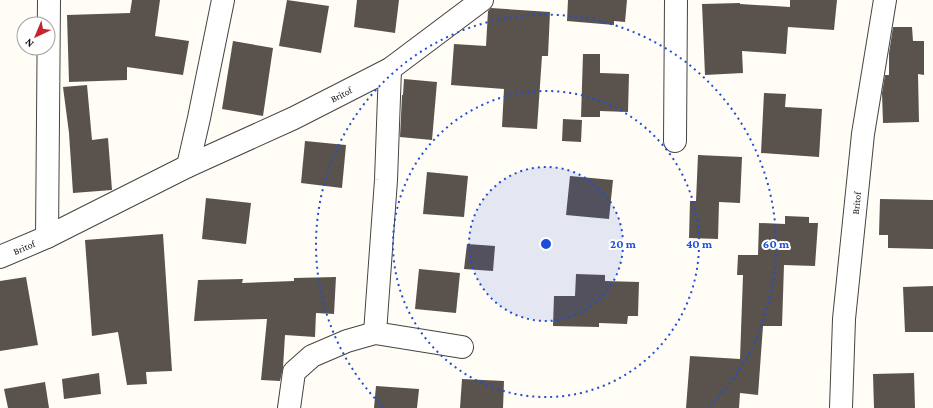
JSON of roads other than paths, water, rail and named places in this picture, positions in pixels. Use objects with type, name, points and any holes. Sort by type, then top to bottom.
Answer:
[{"type":"street","name":"Britof","points":[[47,237],[49,0]]},
{"type":"street","points":[[188,166],[223,0]]},
{"type":"street","name":"Britof","points":[[0,257],[47,237],[188,166],[294,118],[390,69],[482,0]]},
{"type":"street","points":[[675,141],[676,0]]},
{"type":"street","name":"Britof","points":[[841,408],[844,319],[863,134],[885,0]]},
{"type":"street","points":[[375,333],[386,180],[390,69]]},
{"type":"street","points":[[289,408],[294,372],[312,356],[347,341],[375,333],[462,347]]}]
